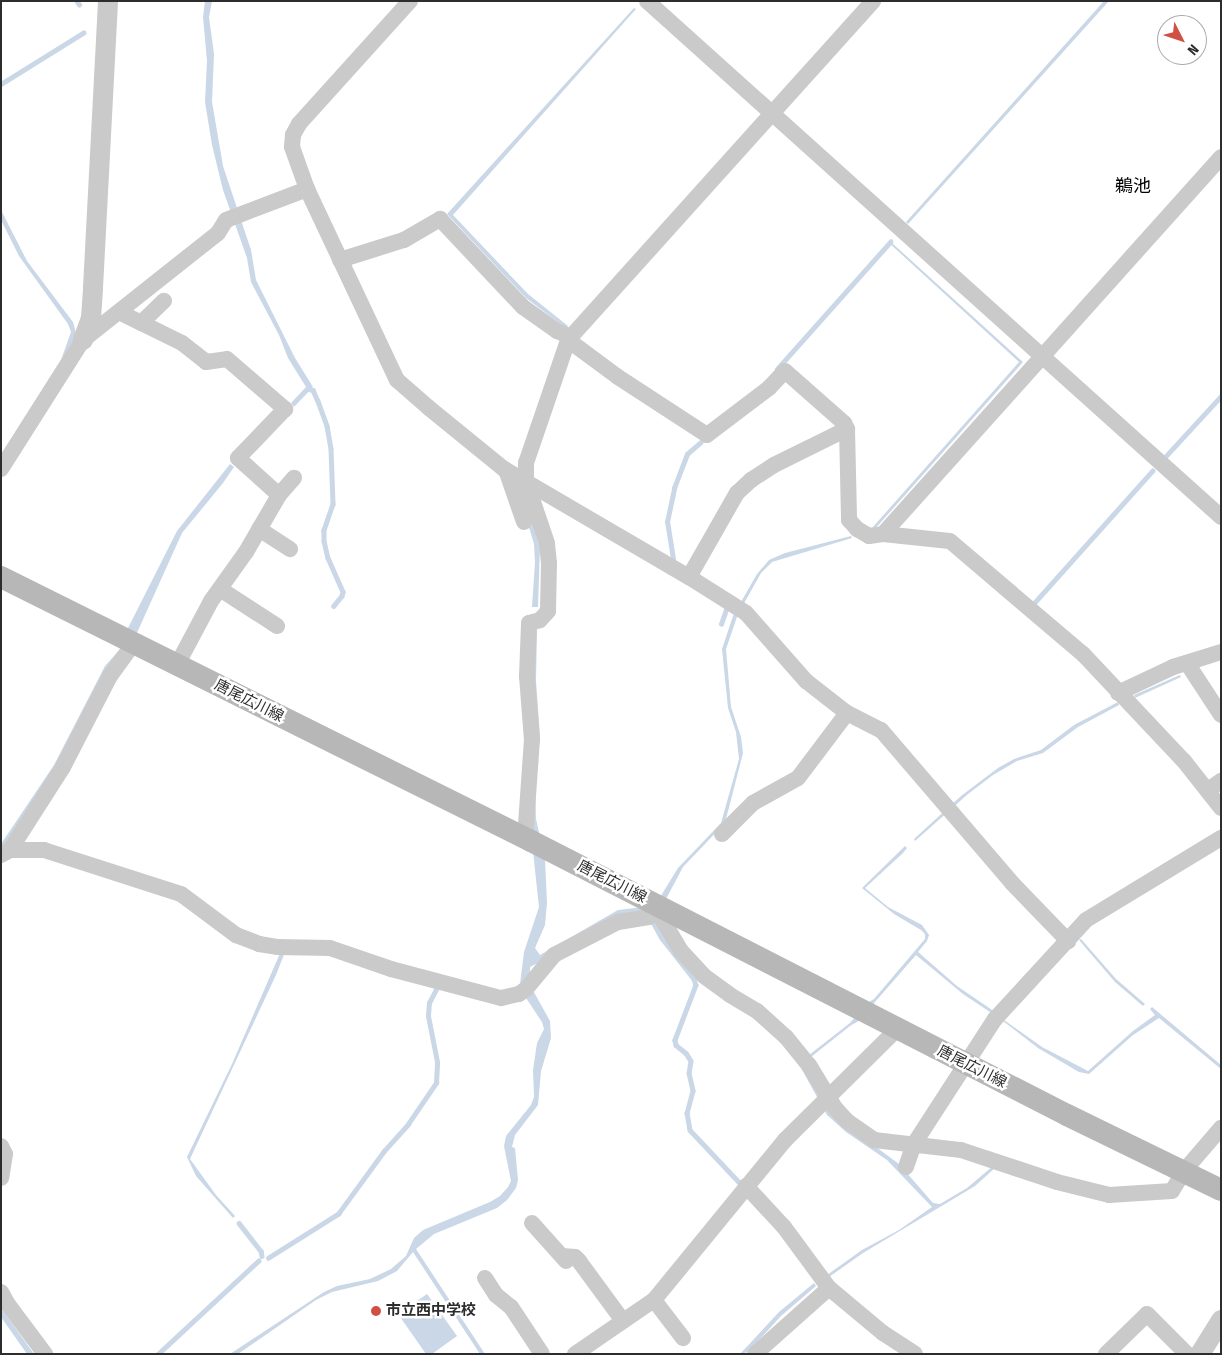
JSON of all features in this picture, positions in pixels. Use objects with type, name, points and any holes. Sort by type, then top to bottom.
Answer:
[{"type":"main road","name":"唐尾広川線","points":[[1,577],[533,843],[1067,1115],[1221,1190]]},
{"type":"street","points":[[3,463],[83,340],[91,318],[108,1]]},
{"type":"street","points":[[410,1],[299,124],[293,135],[292,147],[308,189],[340,260],[398,380],[428,408],[506,470],[689,577],[746,613],[806,681],[847,712],[881,730],[1012,882],[1068,941]]},
{"type":"street","points":[[647,1],[1221,517]]},
{"type":"street","points":[[533,843],[532,740],[527,676],[529,623],[540,620],[548,611],[549,563],[547,543],[526,481],[526,463],[569,339],[873,1]]},
{"type":"street","points":[[883,534],[1221,158]]},
{"type":"street","points":[[83,340],[218,233],[226,220],[308,189]]},
{"type":"street","points":[[340,260],[404,240],[440,219],[523,306],[618,376],[707,435],[769,388],[785,370],[844,423],[847,429],[849,520],[858,530],[869,536],[883,534],[950,541],[1083,654],[1184,761],[1214,786],[1221,808]]},
{"type":"street","points":[[141,323],[164,301]]},
{"type":"street","points":[[119,312],[182,343],[206,362],[227,359],[285,409],[238,458],[279,494]]},
{"type":"street","points":[[689,577],[737,493],[751,480],[774,465],[847,429]]},
{"type":"street","points":[[506,470],[524,522]]},
{"type":"street","points":[[177,665],[220,589],[279,494],[294,478]]},
{"type":"street","points":[[259,529],[290,549]]},
{"type":"street","points":[[220,589],[277,626]]},
{"type":"street","points":[[6,852],[63,768],[130,641]]},
{"type":"street","points":[[1118,693],[1173,667],[1221,652]]},
{"type":"street","points":[[1187,663],[1221,715]]},
{"type":"street","points":[[722,834],[753,803],[798,778],[847,712]]},
{"type":"street","points":[[906,1167],[914,1144],[995,1019],[1086,920],[1221,838]]},
{"type":"street","points":[[6,852],[44,850],[181,894],[236,936],[259,944],[277,947],[330,948],[391,968],[501,998],[527,987],[554,955],[618,922],[649,917],[659,908],[681,951],[704,976],[730,995],[757,1011],[786,1037],[809,1065],[824,1101],[847,1121],[874,1140],[961,1150],[1057,1182],[1109,1195],[1172,1191],[1184,1171],[1221,1128]]},
{"type":"street","points":[[575,1354],[654,1300],[746,1186],[824,1101],[897,1029]]},
{"type":"street","points":[[1,1146],[5,1154],[1,1178]]},
{"type":"street","points":[[746,1186],[784,1227],[830,1288],[883,1333],[915,1354]]},
{"type":"street","points":[[532,1223],[564,1259],[575,1258],[579,1261],[623,1321]]},
{"type":"street","points":[[484,1278],[496,1294],[511,1307],[542,1354]]},
{"type":"street","points":[[755,1354],[830,1288]]},
{"type":"street","points":[[1,1292],[7,1304],[45,1354]]},
{"type":"street","points":[[654,1300],[683,1338]]},
{"type":"street","points":[[1106,1354],[1147,1314],[1187,1354]]},
{"type":"street","points":[[1200,1354],[1221,1320]]},
{"type":"water","points":[[205,1],[212,1],[209,17],[214,54],[212,102],[223,166],[251,250],[256,280],[295,358],[313,387],[294,407],[291,403],[306,387],[288,358],[279,335],[251,282],[247,258],[223,190],[212,145],[205,102],[207,61],[203,17]]},
{"type":"water","points":[[1104,1],[1109,1],[908,224],[906,222]]},
{"type":"water","points":[[634,8],[636,9],[453,215],[528,294],[568,326],[566,328],[526,298],[447,214]]},
{"type":"water","points":[[1,210],[27,261],[73,322],[76,333],[61,360],[71,332],[68,324],[19,256],[1,220]]},
{"type":"water","points":[[891,239],[893,240],[892,243],[1023,362],[874,530],[872,528],[1019,362],[888,242]]},
{"type":"water","points":[[230,464],[234,467],[223,483],[182,533],[136,635],[58,766],[1,850],[1,844],[54,765],[105,666],[121,648],[127,630],[177,531]]},
{"type":"water","points":[[534,523],[540,548],[538,607],[532,607],[535,562],[534,544],[528,524]]},
{"type":"water","points":[[851,536],[852,538],[772,562],[761,573],[738,614],[726,649],[731,707],[741,737],[743,753],[725,823],[683,867],[666,899],[530,967],[530,985],[550,1021],[551,1038],[541,1071],[538,1105],[515,1135],[512,1147],[515,1148],[518,1180],[516,1188],[507,1200],[497,1208],[434,1234],[416,1249],[485,1354],[480,1354],[413,1252],[397,1271],[378,1281],[332,1292],[316,1300],[238,1354],[230,1354],[324,1292],[337,1286],[370,1279],[391,1269],[406,1256],[414,1238],[423,1230],[490,1202],[500,1196],[511,1181],[504,1146],[506,1136],[531,1105],[534,1097],[533,1070],[537,1043],[544,1029],[542,1022],[520,989],[524,952],[539,907],[531,833],[533,630],[537,630],[536,681],[540,736],[535,787],[536,819],[545,859],[547,903],[545,925],[535,948],[540,955],[618,910],[644,907],[659,899],[678,868],[721,823],[739,759],[736,732],[728,708],[722,649],[733,616],[757,574],[769,560],[785,553]]},
{"type":"water","points":[[1180,675],[1181,677],[1135,698],[1134,695]]},
{"type":"water","points":[[1118,702],[1119,705],[1078,727],[1043,753],[1017,761],[993,775],[968,794],[915,841],[914,839],[961,796],[998,768],[1014,759],[1041,750],[1074,725]]},
{"type":"water","points":[[905,846],[907,848],[903,853],[865,888],[888,907],[922,925],[929,935],[927,941],[918,952],[957,986],[995,1012],[993,1014],[963,994],[916,955],[875,1002],[867,1016],[850,1026],[811,1057],[809,1055],[850,1023],[867,1003],[874,999],[925,939],[925,934],[921,930],[894,914],[862,888]]},
{"type":"water","points":[[1081,939],[1116,979],[1145,1004],[1143,1006],[1115,982],[1079,940]]},
{"type":"water","points":[[281,951],[285,952],[276,975],[190,1159],[216,1195],[235,1216],[233,1218],[196,1176],[187,1157],[232,1064]]},
{"type":"water","points":[[1152,1007],[1221,1065],[1221,1069],[1159,1018],[1133,1035],[1089,1074],[1079,1072],[1038,1048],[1003,1021],[1042,1047],[1088,1071],[1133,1031],[1155,1015],[1150,1009]]},
{"type":"water","points":[[801,1068],[876,1147],[899,1164],[933,1203],[940,1204],[967,1188],[993,1166],[995,1168],[975,1186],[863,1253],[829,1277],[827,1275],[862,1250],[899,1230],[932,1207],[887,1160],[846,1132],[827,1115]]},
{"type":"water","points":[[814,1283],[816,1286],[781,1316],[748,1352],[740,1354],[779,1312]]},
{"type":"water","points":[[427,1294],[457,1336],[432,1354],[426,1354],[398,1314]]},
{"type":"water","points":[[1,1308],[34,1354],[27,1354],[1,1317]]},
{"type":"waterway","points":[[1,84],[83,33]]},
{"type":"waterway","points":[[777,369],[890,242]]},
{"type":"waterway","points":[[309,389],[313,390],[318,401],[327,426],[331,449],[333,504],[324,530],[324,541],[328,558],[343,592],[334,606]]},
{"type":"waterway","points":[[1165,457],[1221,396]]},
{"type":"waterway","points":[[673,559],[667,522],[674,488],[687,454],[701,442]]},
{"type":"waterway","points":[[1035,602],[1152,471]]},
{"type":"waterway","points":[[721,624],[727,607]]},
{"type":"waterway","points":[[653,922],[662,938],[694,979],[696,985],[675,1040],[676,1045],[686,1053],[691,1061],[689,1073],[693,1091],[687,1113],[690,1130],[740,1183]]},
{"type":"waterway","points":[[268,1258],[338,1214],[384,1151],[408,1124],[436,1083],[437,1062],[428,1016],[429,1003],[437,987]]},
{"type":"waterway","points":[[239,1223],[261,1251],[262,1256]]},
{"type":"waterway","points":[[158,1354],[258,1261]]},
{"type":"place","name":"市立西中学校","points":[[376,1311]]},
{"type":"district","name":"鵜池","points":[[1133,186]]}]
